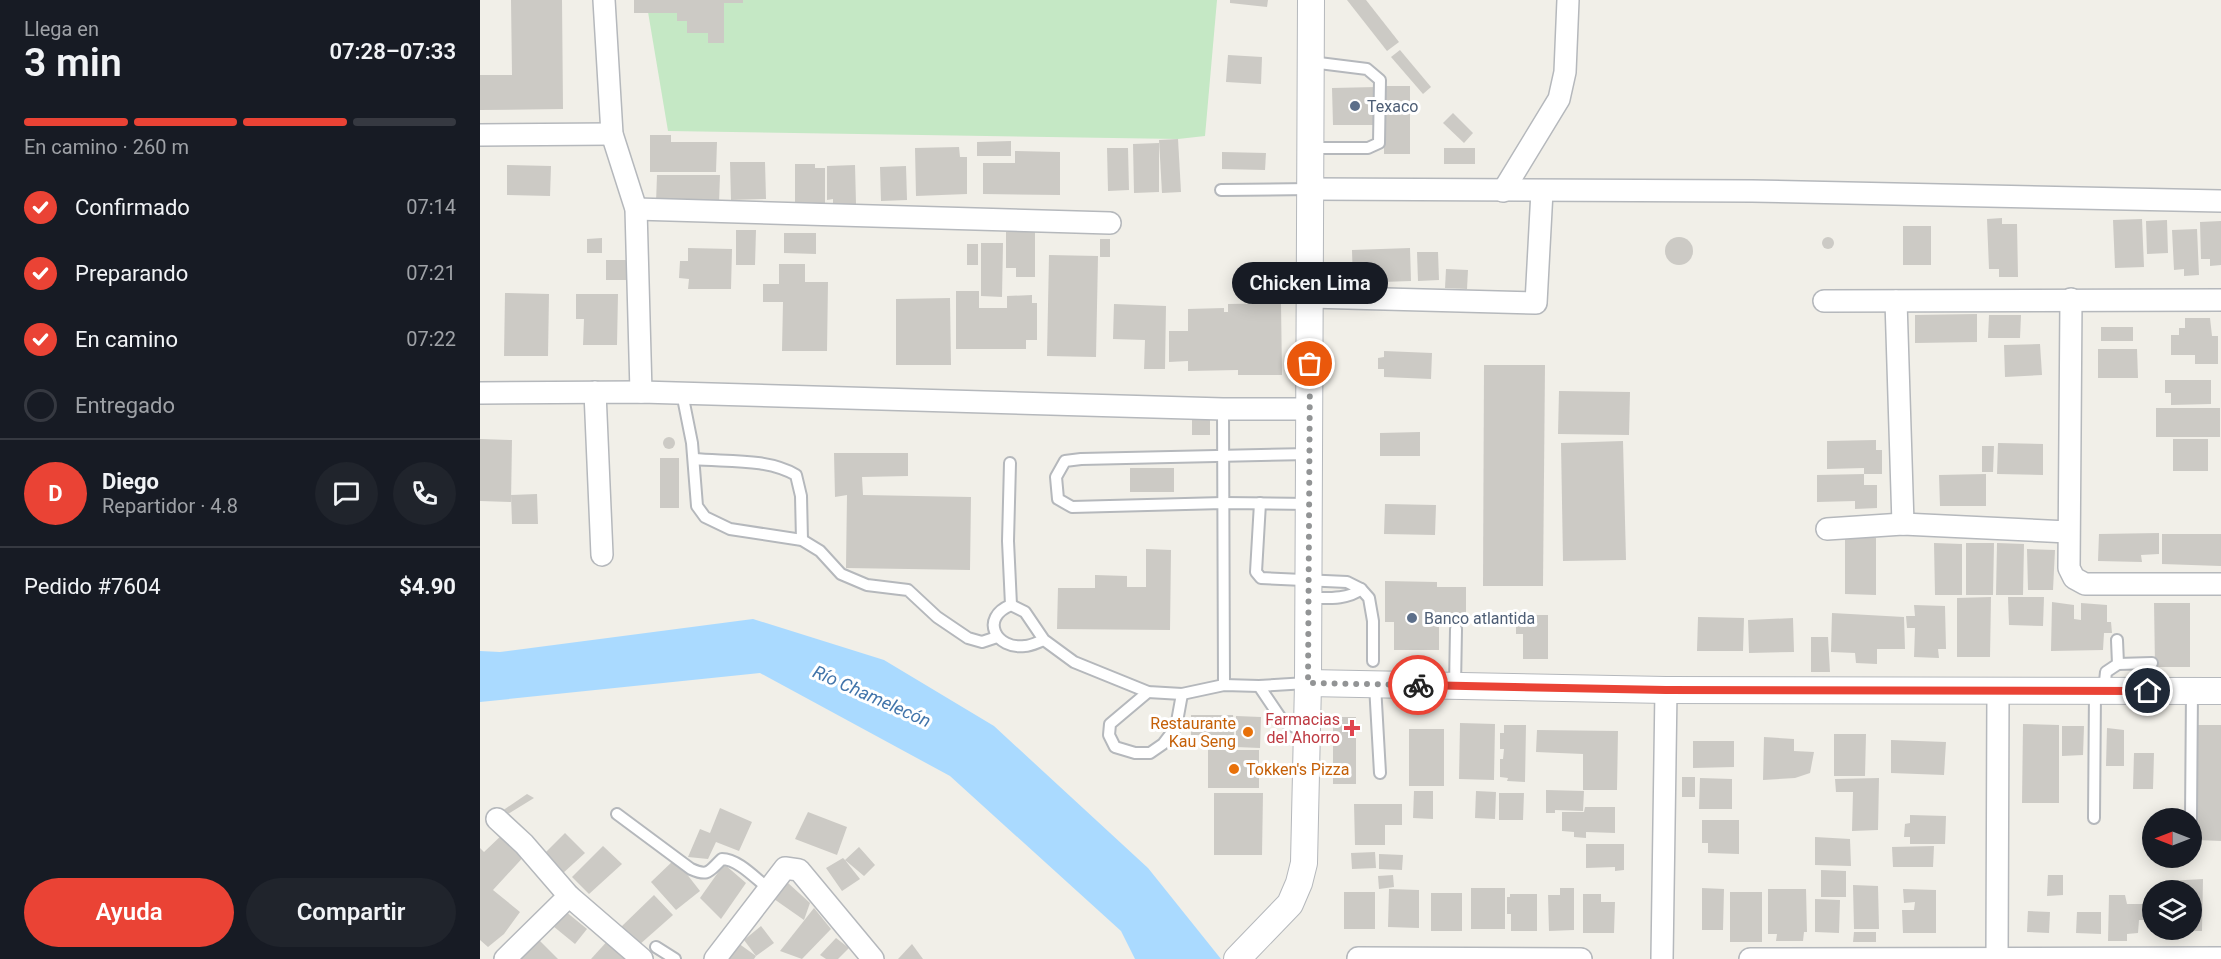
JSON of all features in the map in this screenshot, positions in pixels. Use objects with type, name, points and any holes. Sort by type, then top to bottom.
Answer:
[{"type":"street","points":[[604,0],[612,134],[636,209],[641,392]]},
{"type":"street","points":[[1240,956],[1290,904],[1304,863],[1308,735],[1311,0]]},
{"type":"street","points":[[1503,191],[1559,99],[1565,72],[1568,0]]},
{"type":"street","points":[[480,135],[612,134]]},
{"type":"street","points":[[1311,189],[1752,191],[2221,201]]},
{"type":"street","points":[[1310,297],[1536,303],[1542,191]]},
{"type":"street","points":[[636,209],[1110,224]]},
{"type":"street","points":[[1824,300],[1896,302],[2071,299],[2221,300]]},
{"type":"street","points":[[2071,299],[2068,532],[2069,568],[2074,578],[2085,584],[2221,584]]},
{"type":"street","points":[[1896,302],[1903,524]]},
{"type":"street","points":[[595,392],[602,555]]},
{"type":"street","points":[[480,393],[641,392],[1223,409],[1310,409]]},
{"type":"street","points":[[1827,529],[1903,524],[2068,532]]},
{"type":"street","points":[[1308,683],[1374,673],[1455,686],[1666,690],[2221,691]]},
{"type":"street","points":[[1662,959],[1666,690]]},
{"type":"street","points":[[1998,691],[1998,958]]},
{"type":"street","points":[[497,819],[524,844],[569,896],[649,953]]},
{"type":"street","points":[[715,959],[785,868],[799,870],[873,959]]},
{"type":"street","points":[[505,959],[569,896]]},
{"type":"street","points":[[1358,958],[1581,959]]},
{"type":"street","points":[[1750,959],[2221,958]]},
{"type":"lane","points":[[1311,62],[1367,69],[1380,80],[1380,90],[1379,143],[1368,148],[1311,148]]},
{"type":"lane","points":[[1221,190],[1311,189]]},
{"type":"lane","points":[[682,393],[692,442],[697,506],[705,517],[730,529],[802,540],[820,551],[840,574],[867,585],[908,590],[937,617],[968,639],[982,642],[997,637]]},
{"type":"lane","points":[[1223,409],[1224,685]]},
{"type":"lane","points":[[1309,504],[1223,503],[1072,507],[1058,499],[1056,477],[1065,461],[1081,459],[1310,454]]},
{"type":"lane","points":[[693,459],[761,464],[784,469],[796,475],[801,496],[802,540]]},
{"type":"lane","points":[[1010,463],[1008,541],[1011,605]]},
{"type":"lane","points":[[1260,503],[1256,572],[1261,578],[1309,590],[1348,596],[1354,595],[1361,589]]},
{"type":"lane","points":[[1309,590],[1347,582],[1361,589],[1370,598],[1380,773]]},
{"type":"lane","points":[[1044,640],[1027,646],[1005,643],[997,637],[994,628],[995,615],[1001,609],[1011,605],[1025,612],[1044,640],[1074,662],[1148,692],[1182,694],[1224,685],[1259,686],[1308,683]]},
{"type":"lane","points":[[1455,686],[1456,629]]},
{"type":"lane","points":[[2117,640],[2118,664]]},
{"type":"lane","points":[[2094,818],[2099,691],[2106,672],[2118,664],[2152,663]]},
{"type":"lane","points":[[1259,686],[1282,720],[1308,735]]},
{"type":"lane","points":[[2191,808],[2192,691]]},
{"type":"lane","points":[[1148,692],[1110,724],[1109,735],[1114,747],[1135,753],[1150,753],[1163,744],[1176,727],[1182,694]]},
{"type":"lane","points":[[618,814],[691,869],[702,874],[708,873],[722,859],[726,859],[735,862],[768,888]]},
{"type":"lane","points":[[649,953],[675,959]]},
{"type":"green space","points":[[646,0],[1217,0],[1205,136],[1178,139],[668,131]]},
{"type":"water","name":"Río Chamelecón","points":[[753,619],[884,660],[994,726],[1148,868],[1221,959],[1135,959],[1121,931],[950,776],[760,673],[480,702],[480,651],[500,652]]},
{"type":"building","points":[[511,0],[562,0],[563,109],[480,110],[480,75],[512,75]]},
{"type":"building","points":[[634,0],[743,0],[743,3],[724,3],[724,43],[708,43],[708,33],[687,33],[687,21],[677,21],[677,13],[634,13]]},
{"type":"building","points":[[1230,0],[1268,0],[1267,7],[1230,3]]},
{"type":"building","points":[[1347,0],[1366,0],[1399,42],[1387,51]]},
{"type":"building","points":[[1400,50],[1431,87],[1423,94],[1391,57]]},
{"type":"building","points":[[1228,55],[1262,57],[1261,84],[1226,82]]},
{"type":"building","points":[[1384,86],[1410,86],[1410,154],[1384,154]]},
{"type":"building","name":"Texaco","points":[[1377,87],[1377,125],[1333,125],[1332,88]]},
{"type":"building","points":[[1453,113],[1473,133],[1464,143],[1443,123]]},
{"type":"building","points":[[650,135],[671,135],[671,142],[717,142],[716,172],[650,172]]},
{"type":"building","points":[[1178,139],[1181,192],[1162,193],[1159,140]]},
{"type":"building","points":[[1011,141],[1011,156],[977,156],[977,142]]},
{"type":"building","points":[[1159,143],[1159,192],[1134,193],[1133,144]]},
{"type":"building","points":[[959,147],[960,157],[967,157],[967,194],[916,196],[915,148]]},
{"type":"building","points":[[1107,148],[1128,148],[1129,190],[1108,191]]},
{"type":"building","points":[[1444,148],[1475,148],[1475,164],[1444,164]]},
{"type":"building","points":[[1015,151],[1060,152],[1060,195],[983,194],[983,163],[1015,163]]},
{"type":"building","points":[[1222,152],[1266,153],[1265,170],[1222,169]]},
{"type":"building","points":[[730,162],[765,162],[766,199],[731,200]]},
{"type":"building","points":[[795,164],[815,164],[815,168],[825,168],[825,203],[795,203]]},
{"type":"building","points":[[507,165],[551,166],[550,196],[507,195]]},
{"type":"building","points":[[855,165],[856,204],[833,204],[833,199],[827,200],[827,166]]},
{"type":"building","points":[[906,166],[907,200],[881,201],[880,167]]},
{"type":"building","points":[[657,175],[720,175],[719,203],[656,203]]},
{"type":"building","points":[[2002,218],[2002,224],[2017,224],[2018,277],[1999,277],[1999,269],[1989,269],[1987,219]]},
{"type":"building","points":[[2142,219],[2144,267],[2115,268],[2113,220]]},
{"type":"building","points":[[2167,220],[2168,253],[2147,254],[2146,221]]},
{"type":"building","points":[[2221,221],[2221,265],[2210,266],[2210,259],[2201,259],[2200,222]]},
{"type":"building","points":[[1903,226],[1931,226],[1931,265],[1903,265]]},
{"type":"building","points":[[2197,229],[2199,275],[2184,276],[2184,269],[2174,270],[2172,230]]},
{"type":"building","points":[[736,230],[756,230],[755,265],[736,265]]},
{"type":"building","points":[[1006,232],[1035,232],[1035,277],[1016,277],[1016,268],[1006,268]]},
{"type":"building","points":[[784,233],[816,233],[816,254],[784,253]]},
{"type":"building","points":[[1679,237],[1689,241],[1693,251],[1689,261],[1679,265],[1669,261],[1665,251],[1669,241]]},
{"type":"building","points":[[1830,237],[1834,243],[1830,249],[1826,249],[1822,241]]},
{"type":"building","points":[[602,238],[602,253],[587,253],[587,239]]},
{"type":"building","points":[[1100,239],[1110,239],[1110,257],[1100,257]]},
{"type":"building","points":[[981,243],[1003,243],[1002,297],[981,296]]},
{"type":"building","points":[[967,244],[978,244],[978,265],[967,265]]},
{"type":"building","points":[[688,248],[732,249],[731,289],[688,289],[689,279],[679,278],[680,261],[688,261]]},
{"type":"building","points":[[1410,248],[1411,281],[1353,283],[1352,250]]},
{"type":"building","points":[[1417,252],[1438,252],[1439,280],[1418,281]]},
{"type":"building","points":[[1049,255],[1098,256],[1096,357],[1047,356]]},
{"type":"building","points":[[606,260],[626,260],[626,280],[606,280]]},
{"type":"building","points":[[779,264],[805,264],[805,282],[828,282],[827,351],[782,351],[783,302],[763,302],[763,284],[779,284]]},
{"type":"building","points":[[1446,269],[1468,270],[1467,289],[1445,288]]},
{"type":"building","points":[[956,291],[979,291],[979,308],[1007,308],[1007,296],[1032,295],[1032,303],[1037,303],[1037,340],[1026,340],[1026,349],[956,349]]},
{"type":"building","points":[[505,293],[549,294],[548,356],[504,356]]},
{"type":"building","points":[[576,294],[618,294],[617,345],[583,345],[584,319],[576,319]]},
{"type":"building","points":[[950,298],[951,365],[896,365],[896,299]]},
{"type":"building","points":[[1281,303],[1282,375],[1238,375],[1238,370],[1188,371],[1188,361],[1169,362],[1169,331],[1188,331],[1188,309],[1224,308],[1224,312],[1228,312],[1228,304]]},
{"type":"building","points":[[1114,304],[1166,306],[1165,369],[1144,369],[1145,340],[1113,339]]},
{"type":"building","points":[[1977,314],[1977,342],[1915,343],[1915,315]]},
{"type":"building","points":[[1989,315],[2021,315],[2020,338],[1988,338]]},
{"type":"building","points":[[2185,318],[2210,318],[2212,336],[2218,336],[2218,364],[2195,364],[2195,355],[2171,355],[2171,335],[2179,335],[2179,328],[2185,328]]},
{"type":"building","points":[[2101,327],[2133,327],[2133,341],[2101,341]]},
{"type":"building","points":[[2040,344],[2042,375],[2005,377],[2004,345]]},
{"type":"building","points":[[2098,349],[2137,349],[2138,378],[2098,378]]},
{"type":"building","points":[[1384,351],[1432,353],[1431,379],[1384,377],[1384,369],[1378,369],[1378,358],[1384,357]]},
{"type":"building","points":[[1484,365],[1545,365],[1543,586],[1483,586]]},
{"type":"building","points":[[2165,380],[2211,380],[2211,404],[2171,405],[2171,393],[2165,393]]},
{"type":"building","points":[[1559,391],[1630,392],[1629,435],[1558,434]]},
{"type":"building","points":[[2156,408],[2220,408],[2220,437],[2156,437]]},
{"type":"building","points":[[1192,417],[1210,417],[1210,435],[1192,435]]},
{"type":"building","points":[[1420,432],[1420,456],[1380,456],[1380,433]]},
{"type":"building","points":[[671,437],[675,443],[671,449],[667,449],[663,441]]},
{"type":"building","points":[[480,439],[512,440],[511,502],[480,501]]},
{"type":"building","points":[[2173,439],[2208,439],[2208,471],[2173,471]]},
{"type":"building","points":[[1876,440],[1876,450],[1882,450],[1882,474],[1864,474],[1864,468],[1827,469],[1827,441]]},
{"type":"building","points":[[1623,441],[1626,560],[1563,561],[1561,443]]},
{"type":"building","points":[[1998,443],[2043,444],[2043,475],[1997,474]]},
{"type":"building","points":[[1982,446],[1994,446],[1993,472],[1982,472]]},
{"type":"building","points":[[834,453],[908,453],[908,476],[862,477],[863,495],[971,497],[970,570],[846,568],[847,495],[835,497]]},
{"type":"building","points":[[660,458],[679,458],[679,508],[660,508]]},
{"type":"building","points":[[1130,468],[1174,468],[1174,492],[1130,492]]},
{"type":"building","points":[[1864,474],[1864,485],[1877,485],[1877,508],[1855,509],[1855,501],[1817,502],[1817,475]]},
{"type":"building","points":[[1986,474],[1986,506],[1940,506],[1939,475]]},
{"type":"building","points":[[537,494],[538,524],[512,524],[511,495]]},
{"type":"building","points":[[1385,504],[1436,505],[1435,535],[1384,534]]},
{"type":"building","points":[[2159,533],[2159,554],[2141,555],[2142,562],[2098,561],[2099,534]]},
{"type":"building","points":[[2162,534],[2221,534],[2221,566],[2162,564]]},
{"type":"building","points":[[1845,538],[1876,538],[1876,595],[1845,594]]},
{"type":"building","points":[[1934,543],[1962,544],[1962,595],[1935,595]]},
{"type":"building","points":[[1966,543],[1994,543],[1993,595],[1966,595]]},
{"type":"building","points":[[1997,543],[2024,544],[2023,595],[1996,595]]},
{"type":"building","points":[[1146,549],[1171,550],[1170,630],[1057,629],[1058,588],[1095,588],[1095,575],[1127,576],[1127,587],[1146,587]]},
{"type":"building","points":[[2027,549],[2055,550],[2053,590],[2028,590]]},
{"type":"building","name":"Banco atlantida","points":[[1385,581],[1437,582],[1437,587],[1466,587],[1466,614],[1439,614],[1439,650],[1394,650],[1394,622],[1385,622]]},
{"type":"building","points":[[1991,597],[1990,657],[1957,657],[1957,598]]},
{"type":"building","points":[[2008,597],[2044,597],[2043,626],[2009,625]]},
{"type":"building","points":[[2052,602],[2074,605],[2074,619],[2081,620],[2081,603],[2107,605],[2107,622],[2111,622],[2112,633],[2104,633],[2103,650],[2051,651]]},
{"type":"building","points":[[2154,603],[2190,603],[2190,667],[2155,667]]},
{"type":"building","points":[[1914,605],[1945,606],[1946,649],[1938,649],[1939,658],[1914,657],[1915,628],[1907,628],[1906,616],[1915,616]]},
{"type":"building","points":[[1832,613],[1904,617],[1905,649],[1877,649],[1877,664],[1856,663],[1855,653],[1831,652]]},
{"type":"building","points":[[1516,615],[1548,615],[1548,659],[1523,659],[1523,634],[1516,634]]},
{"type":"building","points":[[1698,617],[1744,618],[1743,651],[1697,651]]},
{"type":"building","points":[[1793,618],[1794,652],[1749,653],[1748,620]]},
{"type":"building","points":[[1811,637],[1828,637],[1830,672],[1811,672]]},
{"type":"building","points":[[1191,715],[1233,715],[1234,735],[1191,735]]},
{"type":"building","name":"Restaurante Kau Seng","points":[[1236,716],[1261,717],[1260,748],[1236,747]]},
{"type":"building","points":[[1333,717],[1356,717],[1356,784],[1333,784]]},
{"type":"building","points":[[1460,723],[1495,724],[1494,780],[1459,779]]},
{"type":"building","points":[[2023,724],[2059,725],[2059,803],[2022,803]]},
{"type":"building","points":[[1504,725],[1526,725],[1525,782],[1507,781],[1508,778],[1500,777],[1500,759],[1503,759],[1504,749],[1500,749],[1500,733],[1504,733]]},
{"type":"building","points":[[2197,725],[2221,725],[2221,841],[2202,840],[2202,808],[2197,808]]},
{"type":"building","points":[[2062,726],[2084,726],[2083,755],[2062,756]]},
{"type":"building","points":[[2107,728],[2124,730],[2124,766],[2106,766]]},
{"type":"building","points":[[1409,729],[1444,729],[1444,786],[1409,786]]},
{"type":"building","points":[[1537,730],[1618,731],[1617,790],[1583,790],[1583,754],[1536,752]]},
{"type":"building","points":[[1834,734],[1866,734],[1865,776],[1834,776]]},
{"type":"building","points":[[1764,737],[1794,739],[1794,751],[1814,752],[1810,773],[1795,778],[1763,780]]},
{"type":"building","points":[[1891,740],[1946,742],[1944,775],[1891,773]]},
{"type":"building","points":[[1693,741],[1734,741],[1734,767],[1693,768]]},
{"type":"building","name":"Tokken's Pizza","points":[[1208,750],[1259,750],[1259,788],[1208,788]]},
{"type":"building","points":[[2134,753],[2154,753],[2153,789],[2133,789]]},
{"type":"building","points":[[1682,777],[1695,777],[1695,797],[1682,797]]},
{"type":"building","points":[[1700,778],[1732,779],[1732,809],[1699,809]]},
{"type":"building","points":[[1879,778],[1878,830],[1852,831],[1853,792],[1836,792],[1835,779]]},
{"type":"building","points":[[1546,790],[1584,791],[1583,811],[1555,810],[1555,813],[1546,813]]},
{"type":"building","points":[[1414,791],[1433,791],[1433,819],[1413,818]]},
{"type":"building","points":[[1476,791],[1496,792],[1495,819],[1475,818]]},
{"type":"building","points":[[1214,793],[1263,793],[1262,855],[1214,855]]},
{"type":"building","points":[[1499,793],[1524,793],[1523,820],[1499,820]]},
{"type":"building","points":[[527,794],[534,798],[503,817],[502,811]]},
{"type":"building","points":[[1354,804],[1402,804],[1402,825],[1385,825],[1385,845],[1355,845]]},
{"type":"building","points":[[1585,807],[1615,807],[1615,833],[1586,832],[1586,838],[1574,837],[1574,832],[1562,831],[1562,812],[1584,812]]},
{"type":"building","points":[[720,808],[752,822],[739,851],[716,842],[708,859],[688,857],[700,829],[710,833]]},
{"type":"building","points":[[808,812],[847,827],[837,855],[795,839]]},
{"type":"building","points":[[1910,815],[1946,816],[1945,844],[1910,844],[1910,837],[1904,837],[1905,824],[1910,823]]},
{"type":"building","points":[[1702,820],[1739,820],[1739,854],[1708,853],[1708,843],[1702,843]]},
{"type":"building","points":[[504,833],[528,852],[493,890],[520,912],[504,934],[488,947],[480,940],[480,848],[484,852]]},
{"type":"building","points":[[565,833],[585,853],[562,874],[541,857]]},
{"type":"building","points":[[1815,837],[1850,839],[1851,866],[1815,865]]},
{"type":"building","points":[[1586,844],[1624,844],[1624,870],[1615,871],[1615,867],[1586,868]]},
{"type":"building","points":[[603,846],[622,864],[589,894],[572,877]]},
{"type":"building","points":[[1934,846],[1933,867],[1893,867],[1892,847]]},
{"type":"building","points":[[859,847],[875,865],[864,876],[845,860]]},
{"type":"building","points":[[1375,852],[1376,868],[1352,869],[1351,853]]},
{"type":"building","points":[[1379,854],[1403,855],[1402,870],[1379,869]]},
{"type":"building","points":[[843,858],[860,879],[842,891],[826,868]]},
{"type":"building","points":[[675,859],[700,891],[676,910],[651,882]]},
{"type":"building","points":[[724,864],[746,883],[721,919],[700,898]]},
{"type":"building","points":[[1821,870],[1846,871],[1846,897],[1821,897]]},
{"type":"building","points":[[1393,875],[1394,887],[1379,889],[1378,876]]},
{"type":"building","points":[[2048,875],[2063,875],[2063,895],[2047,896]]},
{"type":"building","points":[[2203,879],[2202,931],[2202,880],[2186,880]]},
{"type":"building","points":[[788,883],[810,903],[804,920],[774,899]]},
{"type":"building","points":[[1853,885],[1878,886],[1879,929],[1854,929]]},
{"type":"building","points":[[1471,888],[1505,888],[1505,929],[1471,929]]},
{"type":"building","points":[[1560,888],[1574,888],[1574,930],[1549,931],[1548,895],[1560,895]]},
{"type":"building","points":[[1702,888],[1724,889],[1723,930],[1702,930]]},
{"type":"building","points":[[1389,889],[1419,890],[1419,928],[1388,927]]},
{"type":"building","points":[[1768,889],[1806,889],[1807,932],[1804,932],[1803,941],[1776,941],[1777,934],[1768,934]]},
{"type":"building","points":[[1903,889],[1936,890],[1936,933],[1903,933],[1902,910],[1914,910],[1915,902],[1904,903]]},
{"type":"building","points":[[1344,892],[1375,892],[1375,929],[1344,929]]},
{"type":"building","points":[[1730,892],[1762,892],[1762,942],[1730,942]]},
{"type":"building","points":[[1431,893],[1462,893],[1462,931],[1431,931]]},
{"type":"building","points":[[1510,894],[1537,894],[1537,931],[1511,931],[1511,914],[1507,914],[1507,897],[1510,897]]},
{"type":"building","points":[[1583,894],[1601,894],[1601,902],[1615,902],[1614,933],[1583,933]]},
{"type":"building","points":[[654,895],[673,915],[639,945],[621,927]]},
{"type":"building","points":[[2109,895],[2125,895],[2127,904],[2142,904],[2142,920],[2139,920],[2138,933],[2127,934],[2127,941],[2108,941]]},
{"type":"building","points":[[1815,899],[1840,900],[1839,933],[1815,932]]},
{"type":"building","points":[[814,908],[831,929],[802,959],[780,951]]},
{"type":"building","points":[[565,911],[587,929],[575,944],[553,926]]},
{"type":"building","points":[[2028,911],[2050,912],[2049,933],[2027,932]]},
{"type":"building","points":[[2077,912],[2101,912],[2101,934],[2076,933]]},
{"type":"building","points":[[761,926],[774,943],[756,956],[744,940]]},
{"type":"building","points":[[1854,932],[1876,932],[1876,942],[1853,942]]},
{"type":"building","points":[[611,937],[633,959],[591,959]]},
{"type":"building","points":[[836,938],[849,948],[838,959],[826,959],[820,955]]},
{"type":"building","points":[[539,940],[558,959],[521,959]]},
{"type":"building","points":[[738,943],[756,956],[754,959],[720,959]]},
{"type":"building","points":[[912,944],[923,959],[898,959]]},
{"type":"way so far","points":[[1310,364],[1308,683],[1418,685]]},
{"type":"place","name":"Texaco","points":[[1355,106]]},
{"type":"place","name":"Chicken Lima","points":[[1310,364]]},
{"type":"place","name":"Banco atlantida","points":[[1412,618]]},
{"type":"place","name":"Farmacias del Ahorro","points":[[1352,728]]},
{"type":"place","name":"Restaurante Kau Seng","points":[[1248,732]]},
{"type":"place","name":"Tokken's Pizza","points":[[1234,769]]},
{"type":"route","points":[[1418,685],[1666,690],[2148,691]]}]
